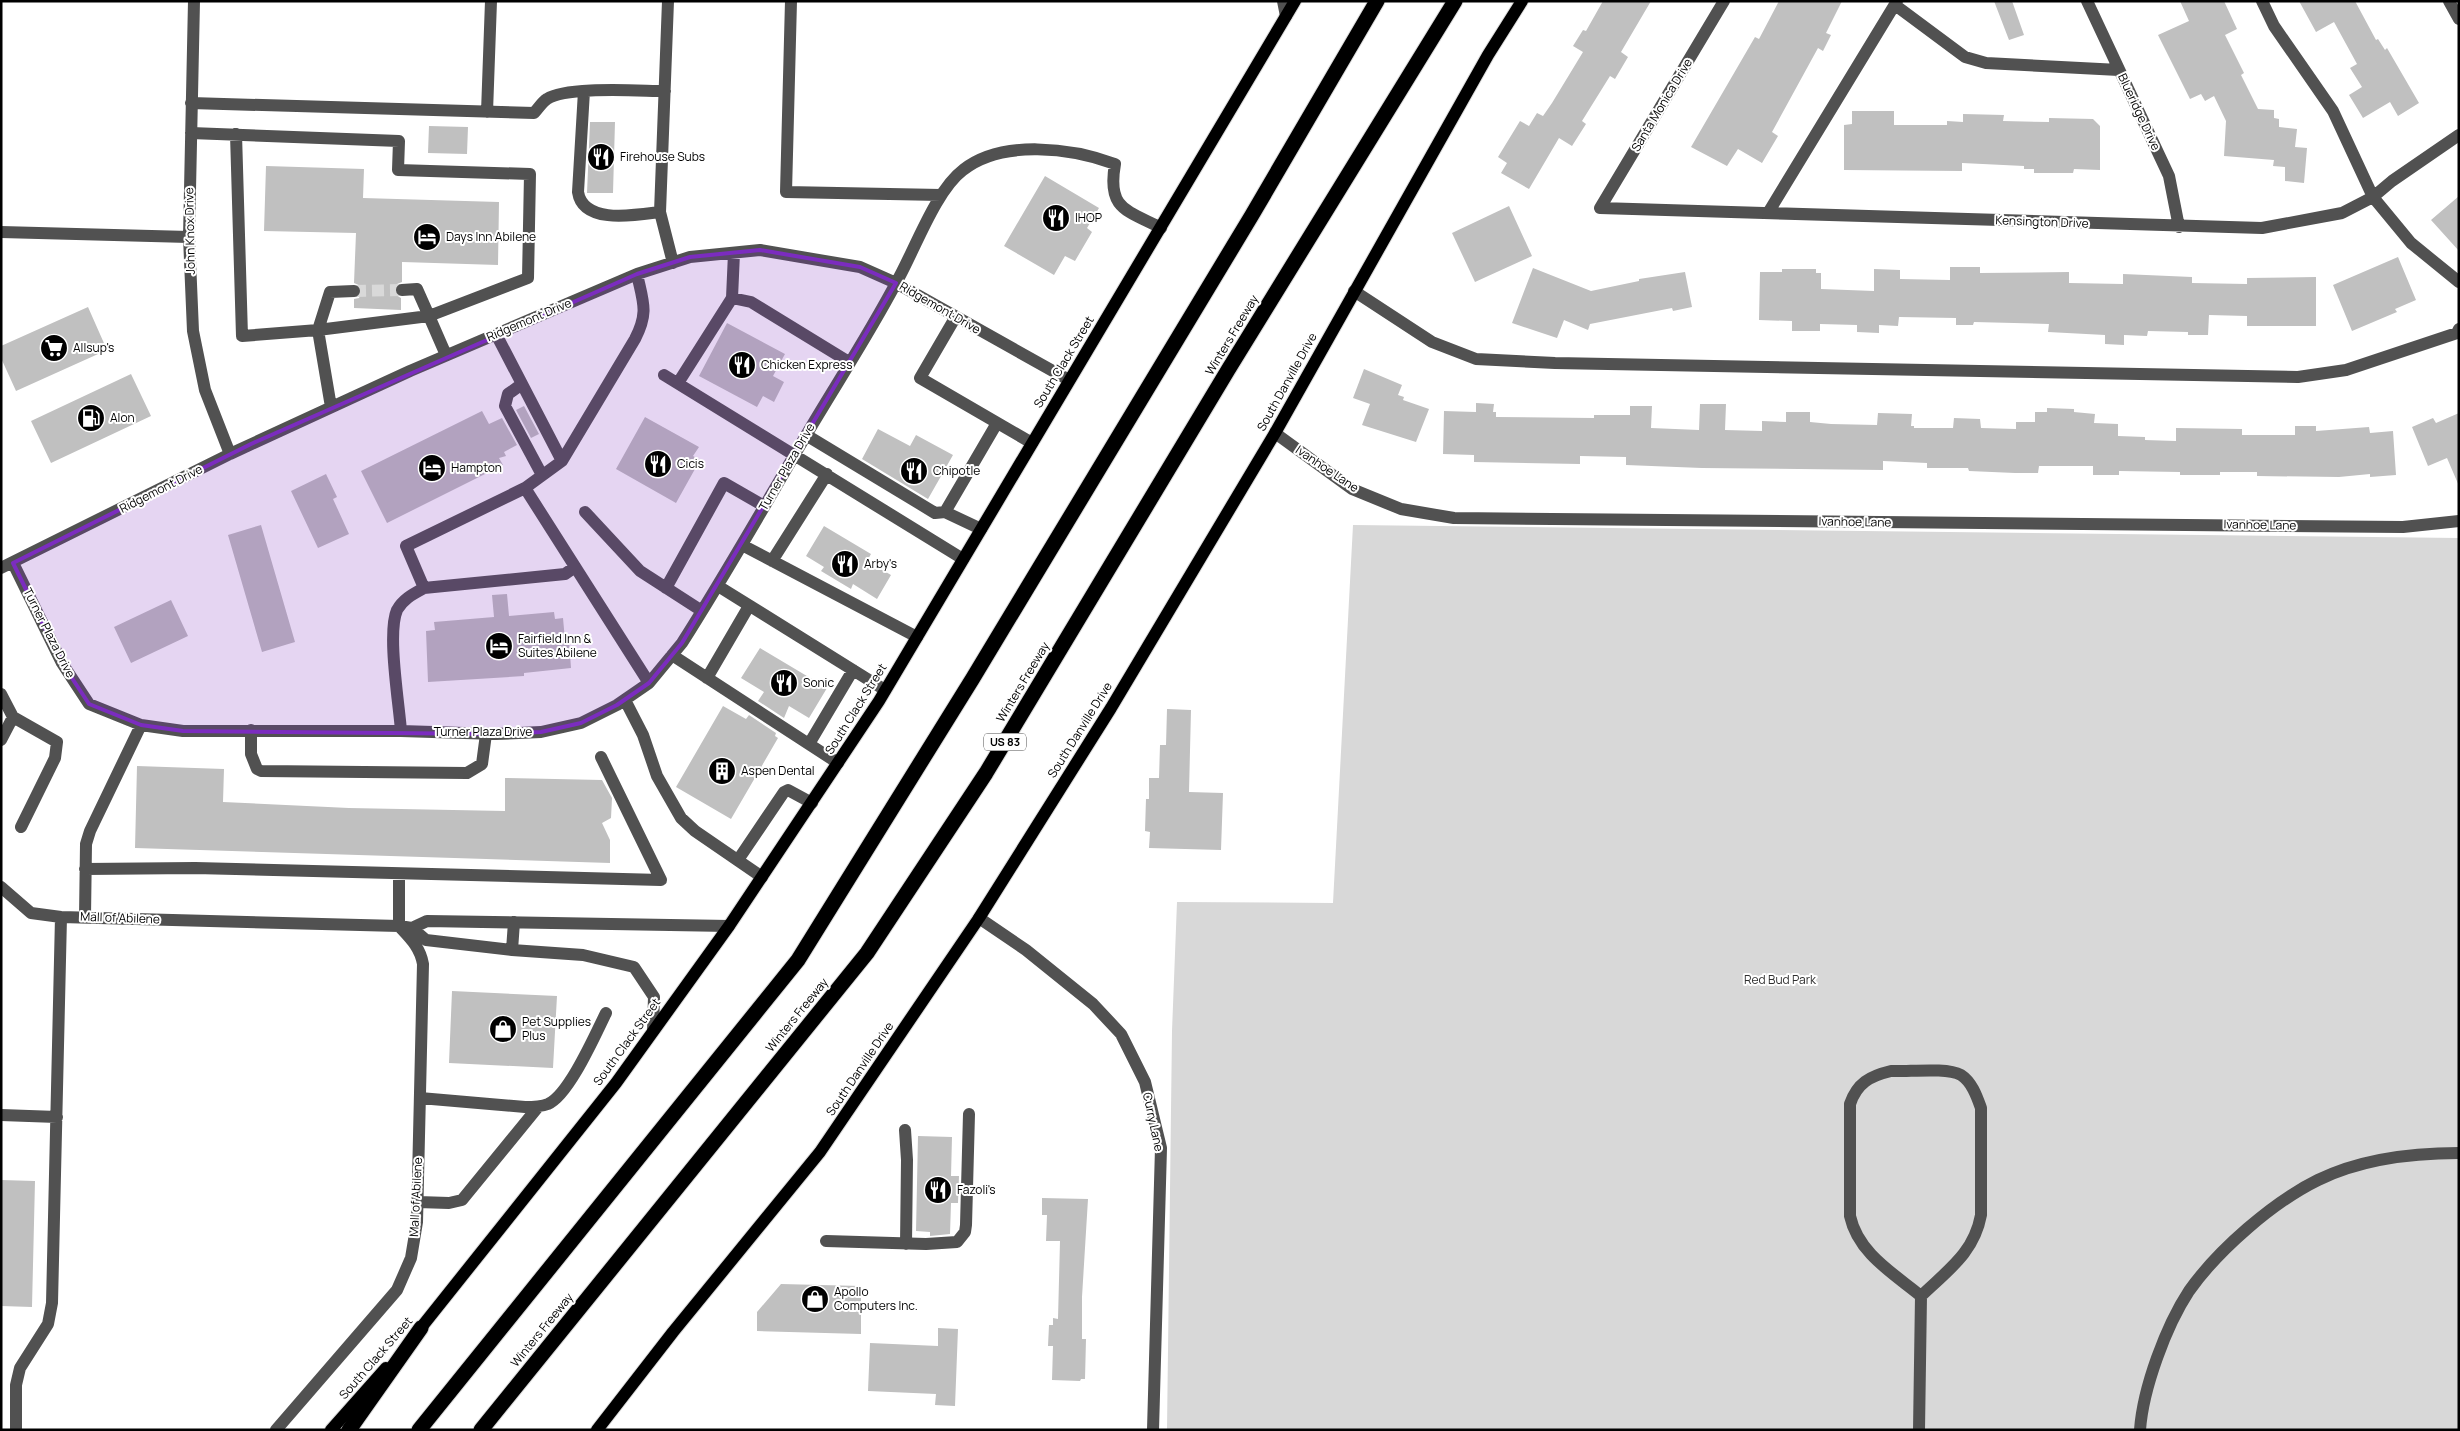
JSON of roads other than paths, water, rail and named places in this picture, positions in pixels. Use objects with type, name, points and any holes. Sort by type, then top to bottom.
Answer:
[{"type":"highway","points":[[419,1430],[798,960],[974,678],[1378,1]]},
{"type":"highway","name":"Winters Freeway","points":[[481,1430],[867,954],[986,774],[1228,370],[1455,1]]},
{"type":"highway","points":[[349,1430],[421,1328]]},
{"type":"main road","name":"South Clack Street","points":[[331,1430],[421,1328],[616,1083],[729,926],[812,803],[886,690],[1295,1]]},
{"type":"main road","name":"South Danville Drive","points":[[597,1430],[673,1332],[820,1152],[979,918],[1111,708],[1275,433],[1488,55],[1522,1]]},
{"type":"street","name":"John Knox Drive","points":[[194,1],[189,237],[193,331],[205,390],[230,454]]},
{"type":"street","points":[[487,112],[491,1]]},
{"type":"street","points":[[668,1],[660,212],[673,263]]},
{"type":"street","points":[[791,1],[786,192],[942,194]]},
{"type":"street","points":[[1284,1],[1286,16]]},
{"type":"street","name":"Santa Monica Drive","points":[[1600,208],[1724,1]]},
{"type":"street","name":"Blueridge Drive","points":[[2087,1],[2169,176],[2179,227]]},
{"type":"street","points":[[2262,1],[2274,26],[2333,111],[2373,197],[2411,243],[2459,282]]},
{"type":"street","points":[[2449,1],[2459,18]]},
{"type":"street","points":[[1768,213],[1896,3],[1965,57],[1986,63],[2119,70]]},
{"type":"street","points":[[191,103],[534,113],[547,98],[584,91],[664,91]]},
{"type":"street","points":[[584,91],[578,192],[583,206],[591,213],[602,214],[635,215],[660,212]]},
{"type":"street","points":[[191,133],[236,134],[399,141],[398,170],[530,174],[528,278],[473,297],[429,316],[318,330],[242,336],[236,134]]},
{"type":"street","name":"Kensington Drive","points":[[1600,208],[2179,227],[2270,226],[2342,213],[2373,197],[2459,135]]},
{"type":"street","name":"Turner Plaza Drive","points":[[7,565],[62,663],[88,704],[141,725],[183,731],[401,731],[486,734],[540,732],[573,724],[625,700],[649,683],[672,655],[718,586],[896,283],[942,194],[962,170],[984,158],[1036,149],[1063,150],[1094,156],[1115,164],[1112,183],[1114,196],[1121,207],[1161,228]]},
{"type":"street","points":[[1,232],[189,237]]},
{"type":"street","name":"Ridgemont Drive","points":[[7,565],[230,454],[331,407],[637,274],[690,257],[760,250],[822,259],[860,267],[896,283],[955,318],[1070,380]]},
{"type":"street","points":[[678,383],[732,298],[734,253]]},
{"type":"street","points":[[424,588],[406,546],[525,488],[562,461],[643,322],[645,310],[637,274]]},
{"type":"street","points":[[402,290],[417,289],[446,356]]},
{"type":"street","points":[[331,407],[318,330],[330,292],[354,291]]},
{"type":"street","points":[[1354,291],[1432,342],[1476,359],[1555,364],[2298,377],[2346,370],[2457,333],[2459,329]]},
{"type":"street","points":[[732,298],[751,302],[849,362]]},
{"type":"street","points":[[955,318],[920,378],[1032,443]]},
{"type":"street","points":[[496,334],[562,461]]},
{"type":"street","points":[[664,375],[963,559]]},
{"type":"street","points":[[522,384],[508,394],[506,406],[542,475]]},
{"type":"street","points":[[945,512],[997,423]]},
{"type":"street","name":"Ivanhoe Lane","points":[[1275,433],[1352,489],[1401,509],[1454,518],[2403,527],[2459,521]]},
{"type":"street","points":[[806,435],[934,513],[945,512],[980,529]]},
{"type":"street","points":[[772,561],[827,474]]},
{"type":"street","points":[[666,588],[724,483],[764,506]]},
{"type":"street","points":[[525,488],[649,683]]},
{"type":"street","points":[[585,512],[640,571],[702,611]]},
{"type":"street","points":[[742,545],[917,637]]},
{"type":"street","points":[[401,731],[393,627],[397,610],[408,596],[424,588],[565,574],[575,567]]},
{"type":"street","points":[[718,586],[886,690]]},
{"type":"street","points":[[707,678],[749,606]]},
{"type":"street","points":[[672,655],[838,763]]},
{"type":"street","points":[[809,744],[853,670]]},
{"type":"street","points":[[1,694],[13,717],[55,740],[57,746],[55,758],[20,827]]},
{"type":"street","points":[[625,700],[643,735],[657,776],[681,818],[695,831],[762,877]]},
{"type":"street","points":[[1,740],[13,717]]},
{"type":"street","points":[[85,917],[86,844],[90,831],[141,725]]},
{"type":"street","points":[[251,730],[251,754],[257,769],[262,771],[438,774],[467,773],[482,764],[486,734]]},
{"type":"street","points":[[85,870],[195,868],[661,880],[601,757]]},
{"type":"street","points":[[738,860],[784,792],[792,792],[812,803]]},
{"type":"street","points":[[399,874],[399,926]]},
{"type":"street","name":"Mall of Abilene","points":[[1,887],[31,913],[61,917],[399,926],[412,928],[427,921],[729,926]]},
{"type":"street","points":[[16,1430],[16,1385],[20,1368],[48,1324],[52,1303],[61,917]]},
{"type":"street","name":"Curry Lane","points":[[979,918],[1026,950],[1093,1004],[1121,1034],[1145,1082],[1161,1148],[1153,1430]]},
{"type":"street","points":[[512,950],[514,922]]},
{"type":"street","name":"Mall of Abilene","points":[[276,1430],[397,1290],[411,1258],[418,1202],[423,964],[418,946],[399,926]]},
{"type":"street","points":[[412,928],[426,940],[512,950],[583,955],[634,967],[654,998],[653,1032]]},
{"type":"street","points":[[420,1098],[538,1107],[550,1104],[562,1092],[578,1067],[606,1013]]},
{"type":"street","points":[[1918,1430],[1921,1296],[1968,1249],[1975,1239],[1979,1227],[1981,1215],[1981,1108],[1976,1093],[1960,1075],[1950,1072],[1891,1071],[1869,1077],[1854,1092],[1850,1104],[1850,1216],[1853,1230],[1865,1249],[1921,1296]]},
{"type":"street","points":[[418,1202],[449,1203],[462,1200],[538,1107]]},
{"type":"street","points":[[826,1241],[906,1244],[952,1244],[957,1242],[965,1232],[969,1114]]},
{"type":"street","points":[[1,1115],[57,1117]]},
{"type":"street","points":[[904,1130],[908,1160],[906,1244]]},
{"type":"street","points":[[2140,1430],[2145,1394],[2154,1366],[2189,1292],[2206,1271],[2267,1212],[2318,1180],[2342,1170],[2392,1158],[2459,1153]]},
{"type":"tunnel","points":[[354,291],[402,290]]},
{"type":"place","name":"Firehouse Subs","points":[[601,157]]},
{"type":"place","name":"IHOP","points":[[1056,218]]},
{"type":"place","name":"Days Inn Abilene","points":[[427,237]]},
{"type":"place","name":"Allsup's","points":[[54,348]]},
{"type":"place","name":"Chicken Express","points":[[742,365]]},
{"type":"place","name":"Alon","points":[[91,418]]},
{"type":"place","name":"Cicis","points":[[658,464]]},
{"type":"place","name":"Hampton","points":[[432,468]]},
{"type":"place","name":"Chipotle","points":[[914,471]]},
{"type":"place","name":"Arby's","points":[[845,564]]},
{"type":"place","name":"Fairfield Inn & Suites Abilene","points":[[499,646]]},
{"type":"place","name":"Sonic","points":[[784,683]]},
{"type":"place","name":"Aspen Dental","points":[[722,771]]},
{"type":"place","name":"Pet Supplies Plus","points":[[503,1029]]},
{"type":"place","name":"Fazoli's","points":[[938,1190]]},
{"type":"place","name":"Apollo Computers Inc.","points":[[815,1299]]},
{"type":"park label","name":"Red Bud Park","points":[[1780,980]]}]
